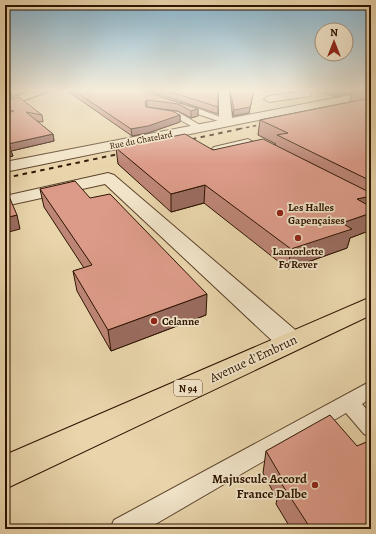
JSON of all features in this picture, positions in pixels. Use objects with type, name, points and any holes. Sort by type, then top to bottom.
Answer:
[{"type":"main road","name":"Avenue d'Embrun","points":[[5,472],[371,304]]},
{"type":"street","points":[[226,115],[227,122]]},
{"type":"street","name":"Rue du Chatelard","points":[[5,167],[267,115]]},
{"type":"street","points":[[5,201],[108,178],[290,341]]},
{"type":"lane","points":[[177,115],[201,128]]},
{"type":"lane","points":[[207,115],[227,122]]},
{"type":"lane","points":[[217,149],[248,142],[274,156]]},
{"type":"lane","points":[[123,529],[371,389]]},
{"type":"lane","points":[[348,402],[371,428]]},
{"type":"building","points":[[5,115],[30,115],[53,134],[8,144],[11,148],[5,149]]},
{"type":"building","points":[[110,115],[180,115],[148,126],[131,129]]},
{"type":"building","points":[[286,115],[371,115],[371,181],[277,135],[288,133],[260,120]]},
{"type":"building","points":[[185,134],[213,150],[263,139],[371,193],[371,196],[357,199],[371,207],[371,213],[342,223],[352,229],[291,249],[205,185],[171,194],[116,148]]},
{"type":"building","points":[[75,181],[90,198],[110,194],[207,294],[108,330],[73,271],[92,265],[40,189]]},
{"type":"building","points":[[8,194],[17,215],[5,218],[5,195]]},
{"type":"building","name":"Majuscule Accord France Dalbe","points":[[330,415],[357,446],[371,440],[371,529],[311,529],[281,483],[283,480],[266,451]]},
{"type":"railway","points":[[244,128],[269,123]]},
{"type":"railway","points":[[183,141],[244,128]]},
{"type":"railway","points":[[239,129],[244,128]]},
{"type":"railway","points":[[8,177],[5,178],[128,152]]},
{"type":"place","name":"Les Halles Gapençaises","points":[[280,213]]},
{"type":"place","name":"Lamorlette Fo'Rever","points":[[298,238]]},
{"type":"place","name":"Celanne","points":[[154,321]]},
{"type":"place","name":"Majuscule Accord France Dalbe","points":[[315,485]]}]
